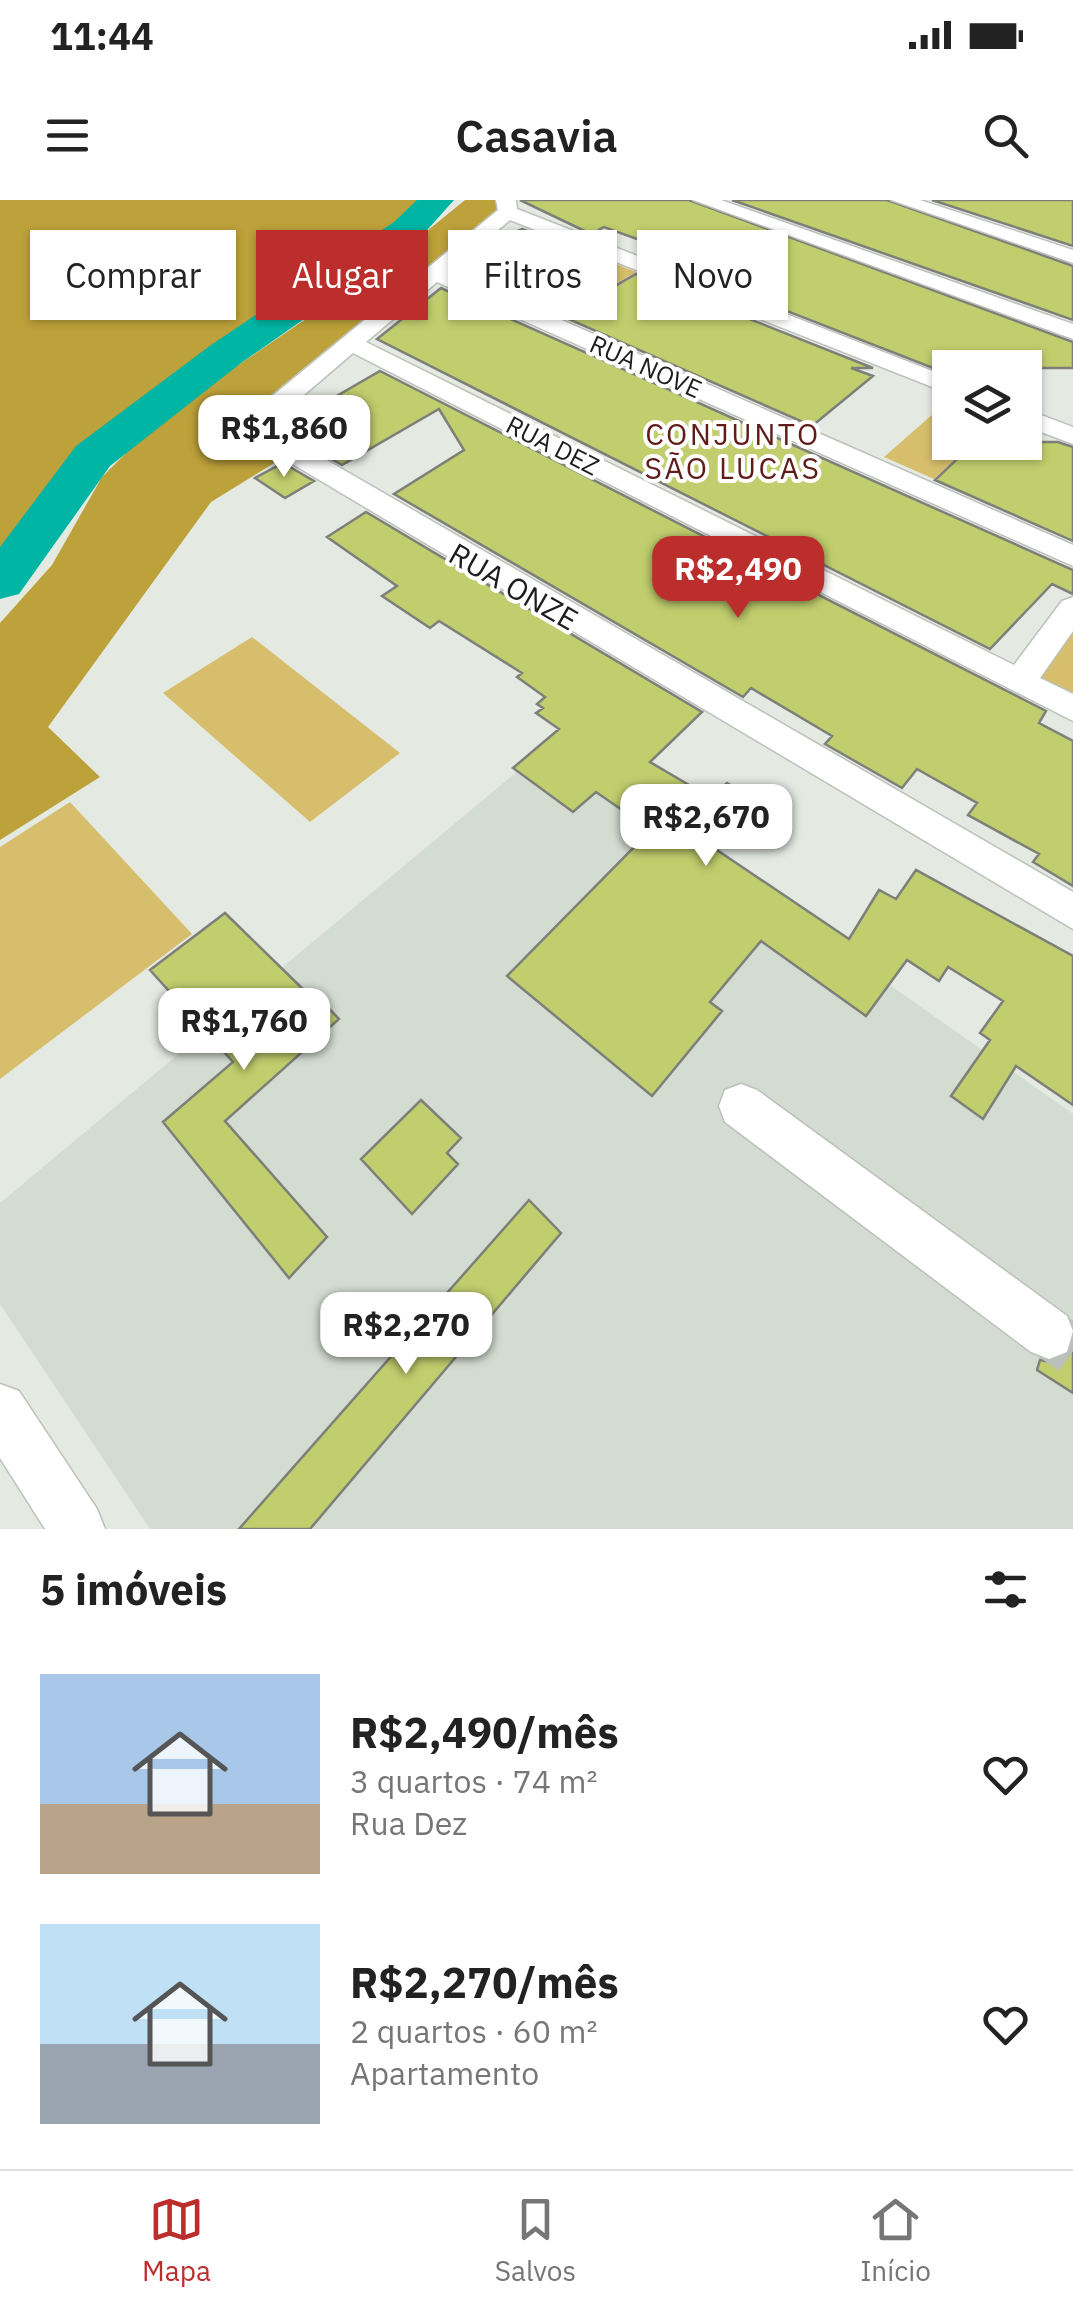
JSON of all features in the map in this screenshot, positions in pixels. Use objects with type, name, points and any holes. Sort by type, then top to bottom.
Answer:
[{"type":"street","points":[[703,200],[1073,332]]},
{"type":"street","points":[[752,218],[785,200]]},
{"type":"street","points":[[901,200],[1073,257]]},
{"type":"street","points":[[353,344],[438,274],[507,206],[932,380]]},
{"type":"street","name":"RUA NOVE","points":[[438,274],[1073,556]]},
{"type":"street","name":"RUA ONZE","points":[[353,344],[274,407],[260,428],[268,439],[1073,912]]},
{"type":"street","name":"RUA DEZ","points":[[353,344],[1073,709]]},
{"type":"street","points":[[1042,424],[1073,436]]},
{"type":"street","points":[[1020,681],[1073,608]]},
{"type":"street","points":[[741,1106],[1049,1334]]},
{"type":"street","points":[[0,1410],[77,1529]]},
{"type":"shaded area","points":[[0,200],[425,200],[395,230],[256,230],[256,320],[260,320],[87,443],[0,553]]},
{"type":"shaded area","points":[[465,200],[499,200],[500,207],[472,230],[448,230],[448,250],[428,266],[428,230]]},
{"type":"shaded area","points":[[617,264],[636,272],[617,283]]},
{"type":"shaded area","points":[[304,320],[362,320],[231,428],[279,460],[211,502],[48,727],[100,777],[0,840],[0,623],[52,565],[102,477],[145,434],[194,395]]},
{"type":"shaded area","points":[[932,415],[932,460],[955,460],[934,479],[884,457]]},
{"type":"shaded area","points":[[1073,624],[1073,696],[1036,677]]},
{"type":"shaded area","points":[[252,637],[400,753],[310,822],[163,693]]},
{"type":"shaded area","points":[[549,745],[1073,1114],[1073,1529],[150,1529],[0,1304],[0,1203]]},
{"type":"shaded area","points":[[70,802],[192,934],[0,1079],[0,847]]},
{"type":"building","points":[[520,200],[689,200],[770,230],[637,230],[637,239],[604,227],[583,230]]},
{"type":"building","points":[[732,200],[887,200],[1073,266],[1073,320]]},
{"type":"building","points":[[932,200],[1073,200],[1073,246]]},
{"type":"building","points":[[788,237],[1073,342],[1073,368],[1042,368],[1042,350],[932,350],[932,368],[788,311]]},
{"type":"building","points":[[636,274],[637,320],[752,320],[873,368],[851,368],[873,376],[812,426],[571,320],[617,320],[617,285]]},
{"type":"building","points":[[441,288],[448,291],[448,320],[513,320],[1073,570],[1073,594],[1052,584],[990,649],[377,339],[401,320],[428,320],[428,298]]},
{"type":"building","points":[[380,371],[1046,711],[1039,723],[1073,741],[1073,886],[1033,862],[1039,854],[968,815],[977,803],[917,769],[902,788],[825,744],[832,736],[751,688],[743,697],[394,494],[464,450],[439,409],[342,465],[311,447],[315,445],[308,441],[359,411],[335,397]]},
{"type":"building","points":[[1042,442],[1073,447],[1073,541],[935,480],[956,460],[1042,460]]},
{"type":"building","points":[[283,463],[314,481],[285,498],[255,478]]},
{"type":"building","points":[[366,512],[702,712],[650,762],[711,798],[727,783],[758,802],[714,848],[849,939],[879,890],[896,899],[916,870],[1073,956],[1073,1105],[1016,1066],[983,1119],[951,1096],[990,1040],[980,1033],[1003,1001],[948,967],[939,981],[907,960],[866,1016],[761,941],[710,1002],[722,1011],[652,1096],[507,976],[651,830],[596,792],[573,812],[513,768],[559,729],[536,713],[543,708],[537,704],[545,697],[517,677],[522,673],[439,621],[430,628],[382,596],[397,586],[327,537]]},
{"type":"building","points":[[225,913],[339,1019],[225,1121],[327,1237],[289,1278],[163,1122],[233,1062],[150,970]]},
{"type":"building","points":[[421,1100],[461,1138],[447,1153],[458,1164],[412,1214],[361,1159]]},
{"type":"building","points":[[529,1200],[561,1233],[310,1529],[239,1529]]},
{"type":"building","points":[[1073,1345],[1073,1393],[1037,1370],[1040,1360],[1050,1362],[1068,1356]]},
{"type":"waterway","points":[[0,581],[37,537],[93,456],[226,354],[407,230],[437,200]]},
{"type":"tunnel","points":[[1049,1334],[1073,1351]]},
{"type":"district","name":"CONJUNTO SÃO LUCAS","points":[[733,450]]}]
